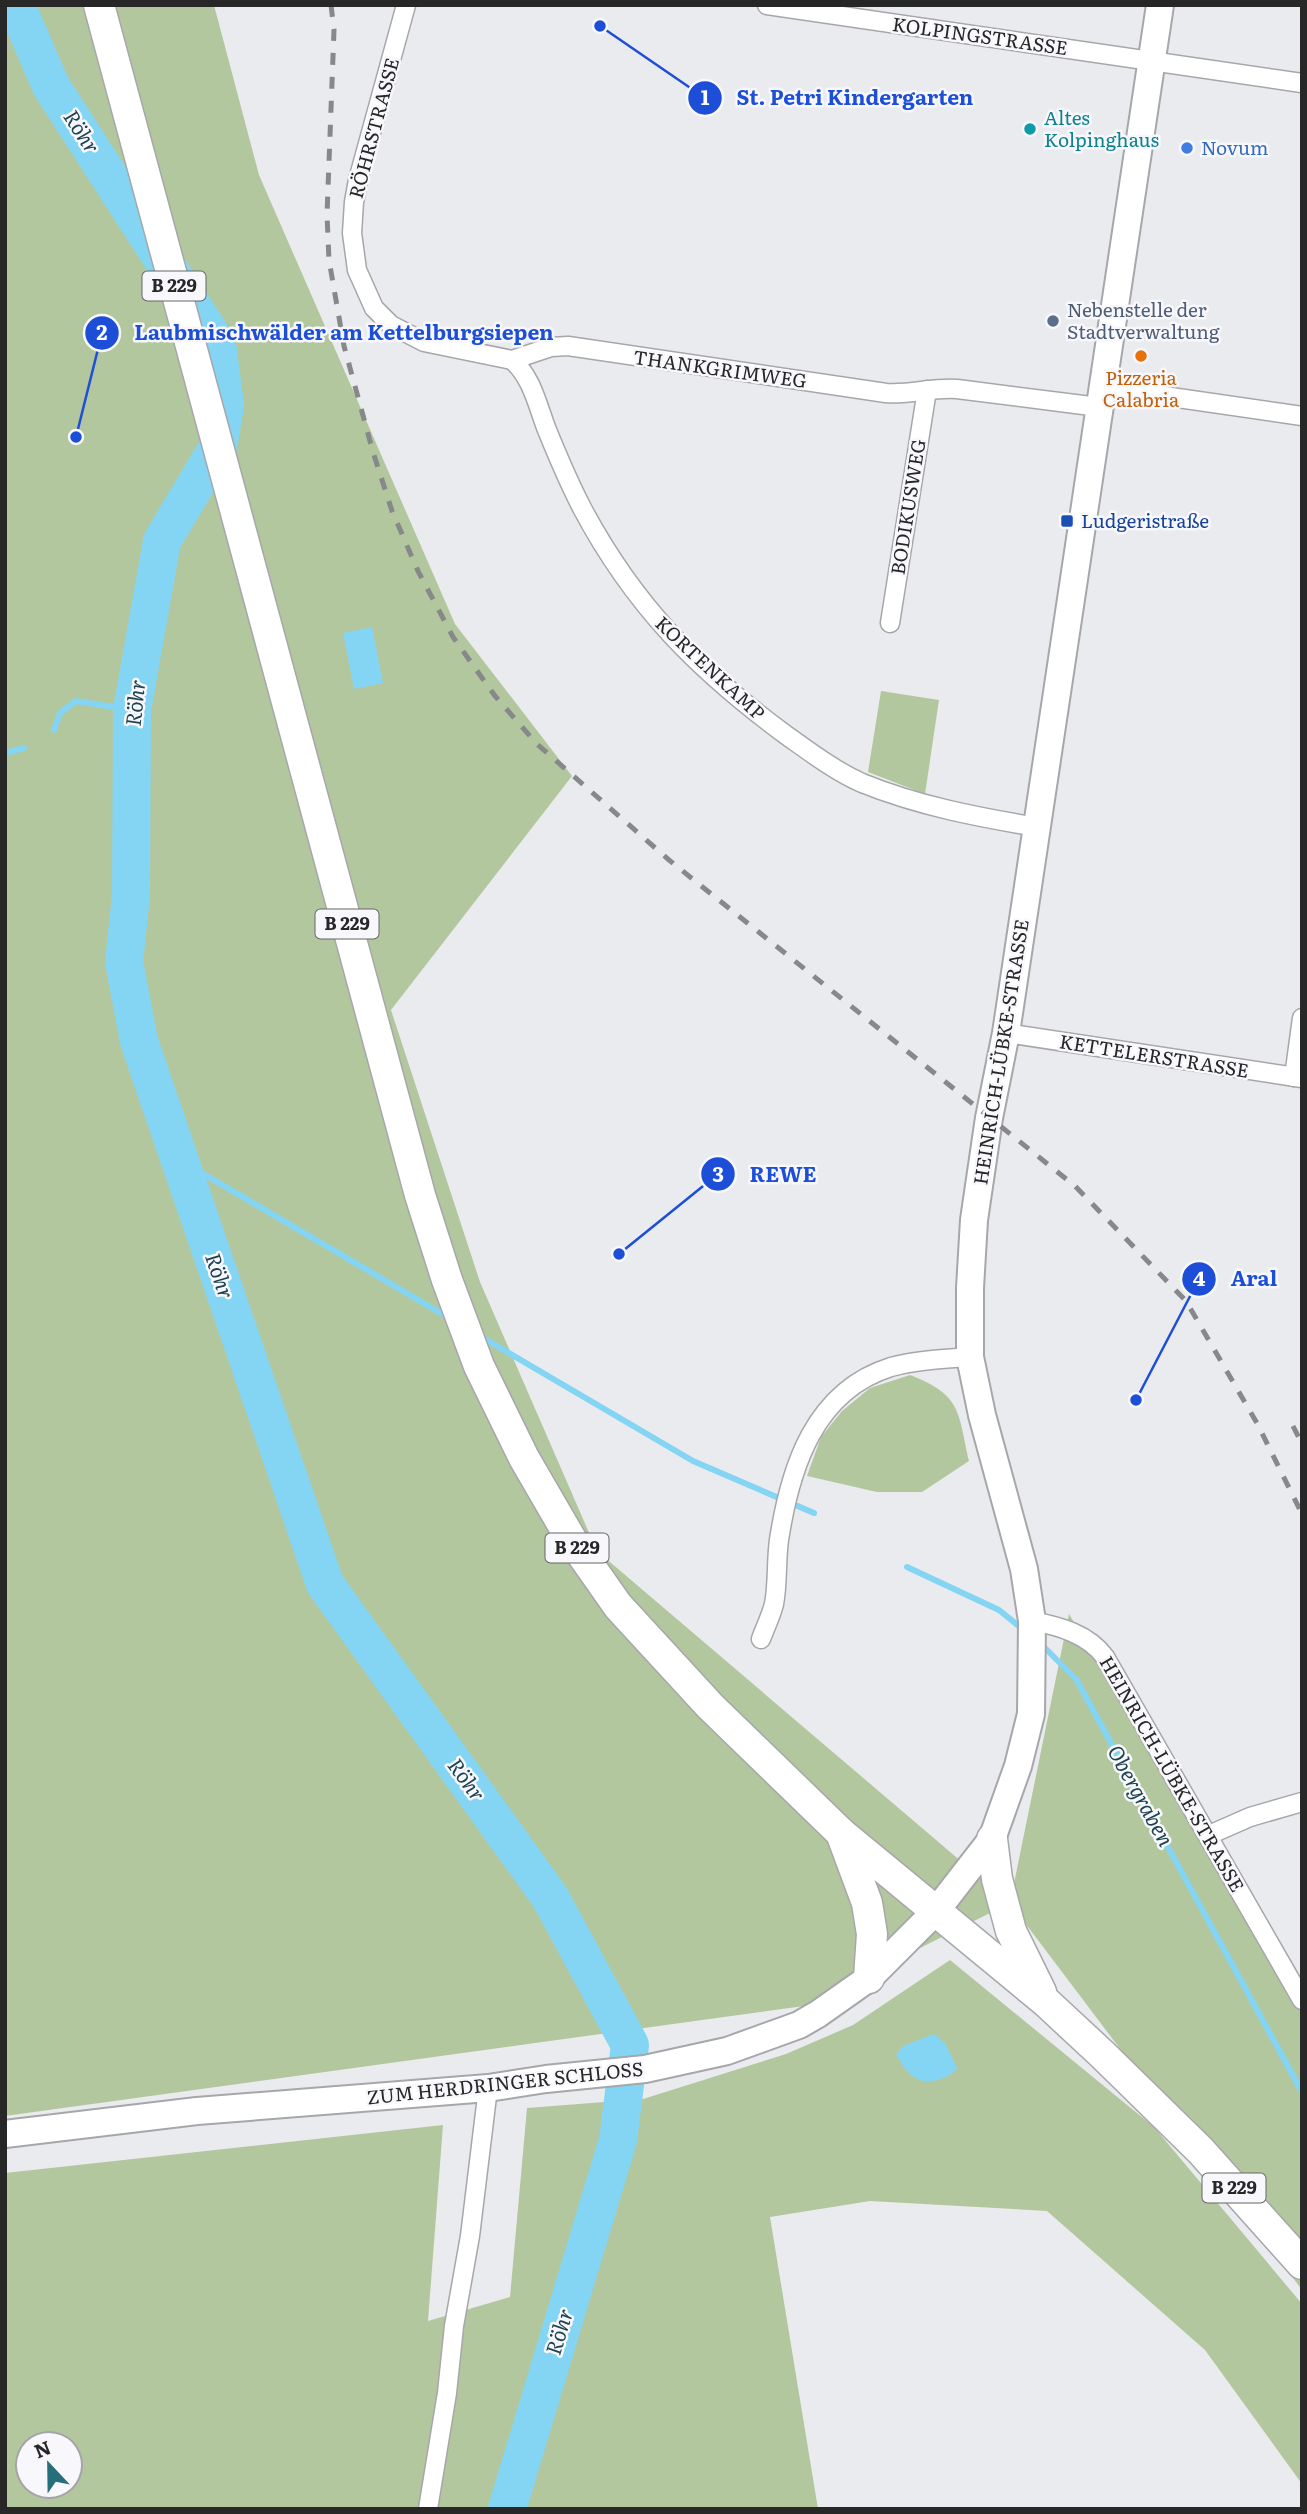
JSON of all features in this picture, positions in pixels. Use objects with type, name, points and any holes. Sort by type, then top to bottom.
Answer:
[{"type":"main road","name":"B 229","points":[[99,5],[420,1195],[447,1280],[479,1366],[524,1458],[571,1539],[618,1606],[710,1706],[841,1833],[1046,2002],[1201,2151],[1302,2264]]},
{"type":"main road","points":[[841,1833],[867,1903],[872,1934],[869,1978]]},
{"type":"main road","points":[[992,1839],[998,1879],[1011,1931],[1046,2002]]},
{"type":"street","name":"RÖHRSTRASSE","points":[[406,5],[354,202],[352,233],[357,270],[365,292],[382,316],[400,331],[414,339],[512,360]]},
{"type":"street","name":"KOLPINGSTRASSE","points":[[767,5],[1302,83]]},
{"type":"street","name":"HEINRICH-LÜBKE-STRASSE","points":[[1160,5],[1006,1033],[991,1104],[974,1220],[970,1357],[982,1415],[1024,1569],[1032,1621],[1057,1626],[1091,1642],[1099,1649],[1209,1835],[1302,2000]]},
{"type":"street","name":"THANKGRIMWEG","points":[[512,360],[551,347],[568,346],[886,393],[957,388],[1100,397]]},
{"type":"street","name":"KORTENKAMP","points":[[512,360],[526,377],[575,494],[616,565],[653,617],[702,666],[823,761],[861,782],[932,806],[1037,827]]},
{"type":"street","name":"BODIKUSWEG","points":[[890,623],[927,390]]},
{"type":"street","points":[[1100,397],[1302,416]]},
{"type":"street","points":[[1298,1078],[1302,1018]]},
{"type":"street","name":"KETTELERSTRASSE","points":[[1006,1033],[1298,1078]]},
{"type":"street","points":[[761,1639],[774,1603],[776,1558],[783,1510],[808,1436],[823,1412],[845,1390],[866,1376],[892,1367],[970,1357]]},
{"type":"street","name":"ZUM HERDRINGER SCHLOSS","points":[[5,2134],[197,2110],[488,2088],[645,2069],[727,2051],[799,2025],[869,1978],[936,1911],[992,1839],[1008,1800],[1031,1714],[1032,1621]]},
{"type":"street","points":[[1209,1835],[1250,1817],[1302,1802]]},
{"type":"street","points":[[428,2509],[447,2393],[454,2326],[470,2236],[488,2088]]},
{"type":"green space","points":[[5,5],[214,5],[259,175],[455,624],[572,776],[391,1010],[480,1282],[597,1551],[1010,1903],[804,2006],[5,2116]]},
{"type":"green space","points":[[881,691],[939,700],[925,794],[868,772]]},
{"type":"green space","points":[[910,1375],[927,1382],[949,1398],[959,1418],[969,1461],[922,1492],[877,1492],[807,1476],[821,1437],[842,1411],[870,1388]]},
{"type":"green space","points":[[1069,1614],[1302,2004],[1302,2290],[1010,1903]]},
{"type":"green space","points":[[950,1960],[1154,2127],[1302,2304],[1302,2484],[1205,2350],[1047,2211],[870,2201],[770,2217],[818,2509],[5,2509],[5,2173],[443,2125],[428,2321],[510,2297],[527,2108],[643,2099],[786,2054],[853,2025]]},
{"type":"water","points":[[372,627],[383,683],[354,689],[343,633]]},
{"type":"water","points":[[934,2034],[945,2043],[957,2068],[943,2078],[923,2081],[907,2071],[896,2054],[903,2046]]},
{"type":"waterway","name":"Röhr","points":[[16,5],[51,86],[217,344],[225,405],[218,447],[162,541],[132,710],[131,895],[124,962],[139,1041],[325,1584],[550,1897],[630,2045],[618,2140],[507,2509]]},
{"type":"waterway","points":[[54,730],[60,713],[76,701],[132,710]]},
{"type":"waterway","points":[[5,753],[24,748]]},
{"type":"waterway","points":[[178,1159],[449,1318]]},
{"type":"waterway","points":[[480,1336],[693,1461],[814,1513]]},
{"type":"waterway","name":"Obergraben","points":[[907,1567],[999,1610],[1025,1631]]},
{"type":"waterway","name":"Obergraben","points":[[1039,1642],[1076,1679],[1302,2092]]},
{"type":"railway","points":[[331,5],[334,30],[327,215],[329,260],[344,346],[392,511],[418,571],[453,637],[495,696],[537,744],[669,860],[1075,1186],[1186,1301],[1258,1425],[1302,1514]]},
{"type":"railway","points":[[1293,1426],[1302,1444]]},
{"type":"place","name":"St. Petri Kindergarten","points":[[600,26]]},
{"type":"place","name":"Altes Kolpinghaus","points":[[1030,129]]},
{"type":"place","name":"Novum","points":[[1187,148]]},
{"type":"place","name":"Nebenstelle der Stadtverwaltung","points":[[1053,321]]},
{"type":"place","name":"Pizzeria Calabria","points":[[1141,356]]},
{"type":"place","name":"Laubmischwälder am Kettelburgsiepen","points":[[76,437]]},
{"type":"place","name":"Ludgeristraße","points":[[1067,521]]},
{"type":"place","name":"REWE","points":[[619,1254]]},
{"type":"place","name":"Aral","points":[[1136,1400]]}]
